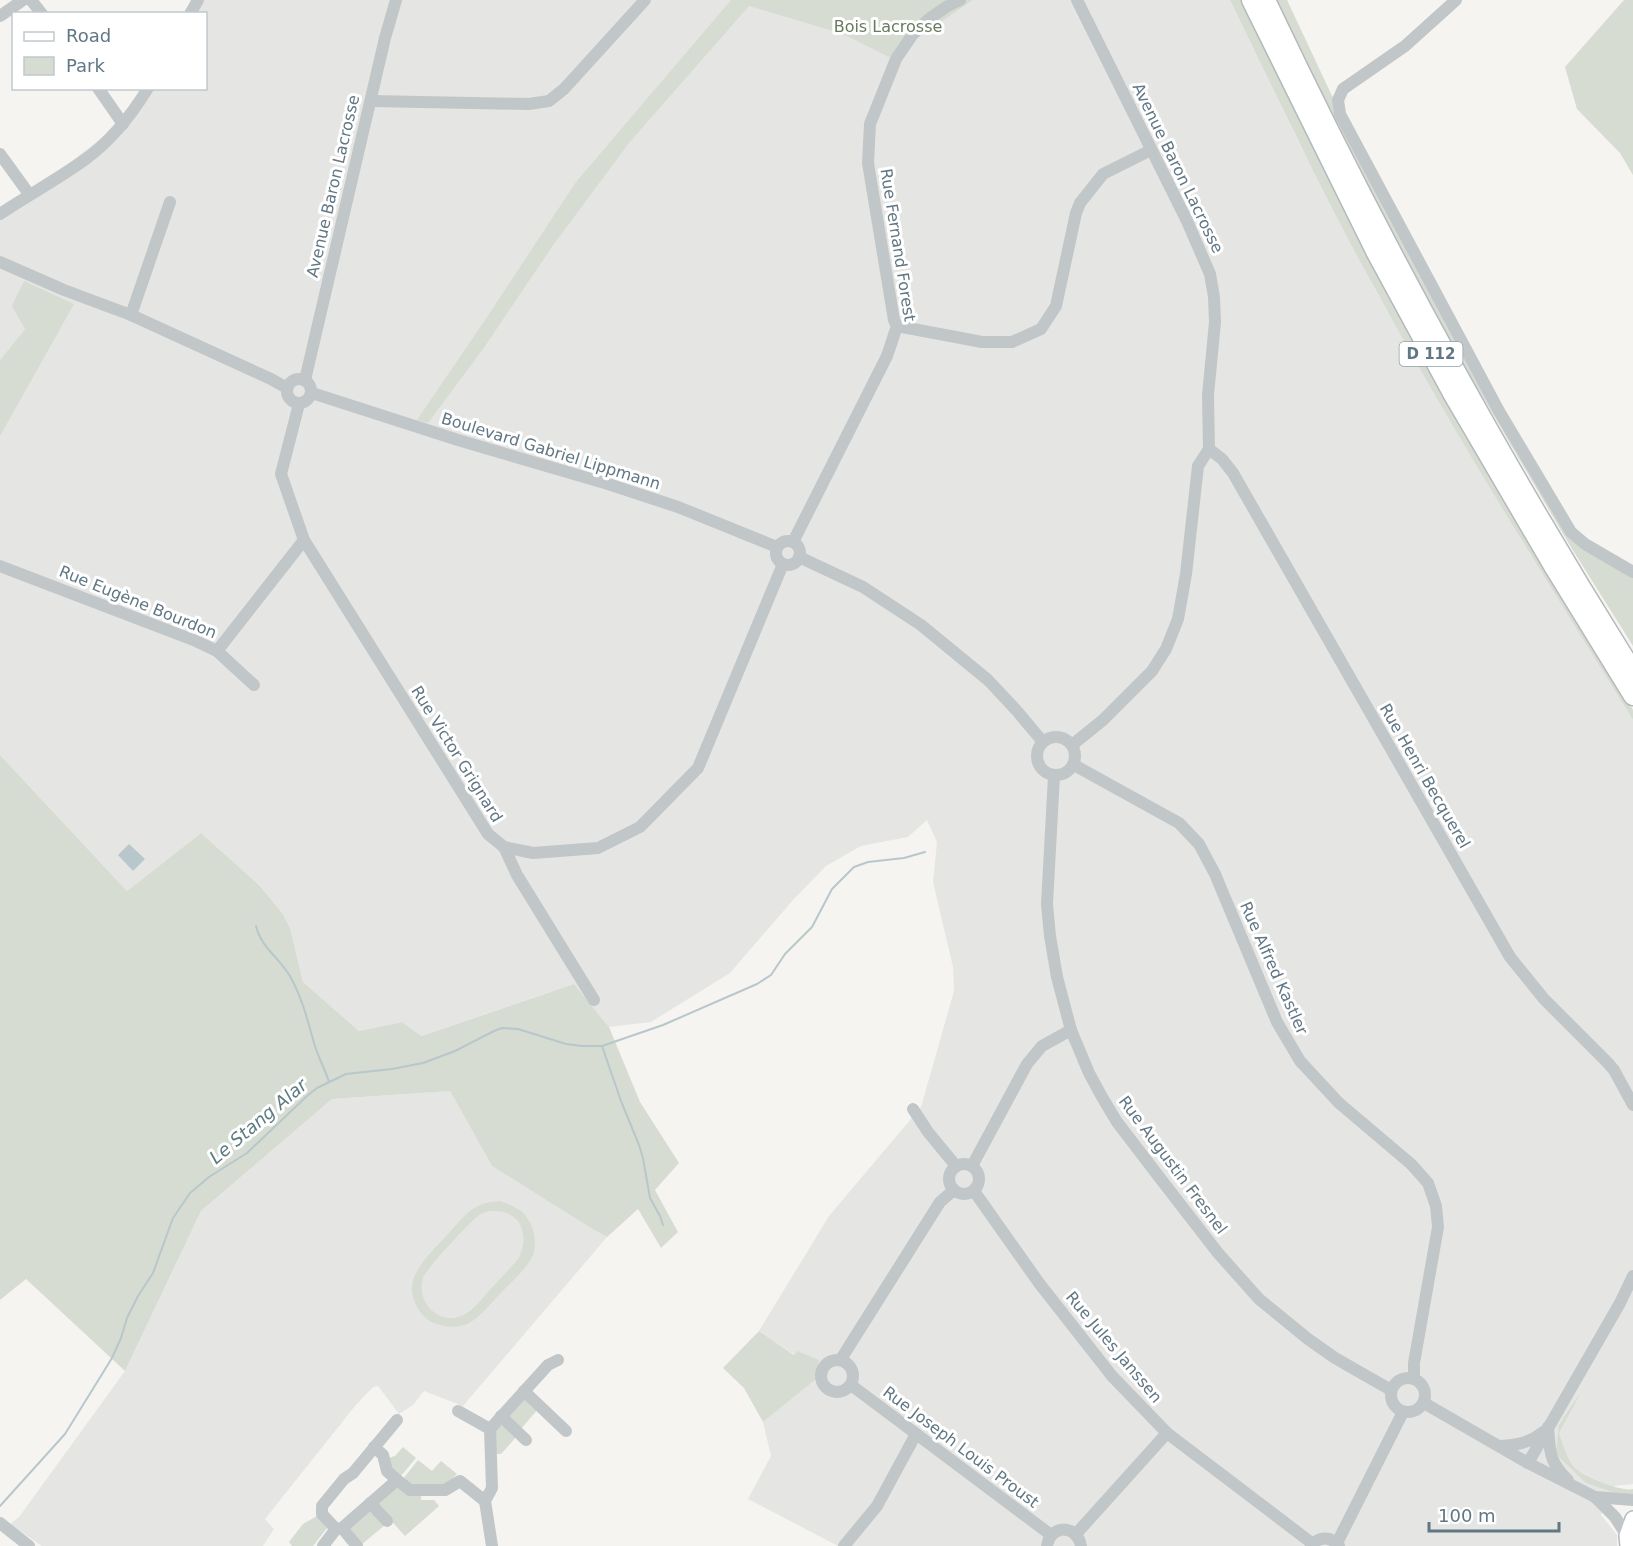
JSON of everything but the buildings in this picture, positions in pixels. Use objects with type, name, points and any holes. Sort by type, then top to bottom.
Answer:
[{"type":"highway","name":"D 112","points":[[1251,0],[1360,222],[1453,395],[1547,556],[1633,696]]},
{"type":"highway","name":"D 112","points":[[1266,0],[1314,103],[1412,291],[1484,422],[1633,671]]},
{"type":"highway","points":[[1581,587],[1633,658]]},
{"type":"main road","points":[[1628,1541],[1633,1519]]},
{"type":"street","points":[[0,16],[23,0]]},
{"type":"street","points":[[31,0],[40,12]]},
{"type":"street","name":"Avenue Baron Lacrosse","points":[[304,380],[396,0]]},
{"type":"street","points":[[371,101],[528,104],[549,100],[564,89],[645,0]]},
{"type":"street","name":"Rue Fernand Forest","points":[[793,542],[887,356],[897,327],[868,163],[870,124],[896,59],[913,34],[929,19],[960,0]]},
{"type":"street","name":"Avenue Baron Lacrosse","points":[[1072,745],[1103,720],[1152,671],[1166,649],[1178,619],[1186,574],[1198,466],[1209,449],[1208,395],[1215,322],[1210,274],[1187,221],[1077,0]]},
{"type":"street","points":[[1456,0],[1405,45],[1343,89],[1338,100],[1340,114],[1499,411],[1571,532],[1585,544],[1633,572]]},
{"type":"street","points":[[99,90],[123,124]]},
{"type":"street","points":[[0,214],[85,160],[123,124],[147,90]]},
{"type":"street","points":[[897,327],[982,342],[1012,342],[1041,329],[1056,306],[1080,203],[1103,174],[1151,150]]},
{"type":"street","points":[[0,154],[29,194]]},
{"type":"street","points":[[131,315],[170,202]]},
{"type":"street","points":[[0,262],[64,290],[131,315],[287,388]]},
{"type":"street","points":[[294,380],[304,380],[310,385],[312,393],[306,402],[295,403],[288,397],[287,388],[294,380]]},
{"type":"street","name":"Boulevard Gabriel Lippmann","points":[[312,393],[458,441],[608,484],[678,507],[777,547]]},
{"type":"street","name":"Rue Victor Grignard","points":[[299,404],[281,474],[304,540],[488,834],[504,847]]},
{"type":"street","name":"Rue Henri Becquerel","points":[[1209,449],[1222,459],[1233,473],[1510,957],[1544,999],[1614,1071],[1633,1105]]},
{"type":"street","points":[[217,651],[304,540]]},
{"type":"street","points":[[782,542],[793,542],[800,550],[795,564],[779,562],[776,555],[777,547],[782,542]]},
{"type":"street","points":[[799,557],[862,587],[928,631],[988,680],[1043,742]]},
{"type":"street","points":[[504,847],[533,853],[598,848],[640,827],[698,768],[783,564]]},
{"type":"street","name":"Rue Eugène Bourdon","points":[[0,566],[196,641],[217,651],[254,685]]},
{"type":"street","points":[[1052,737],[1058,737],[1064,738],[1072,745],[1076,755],[1074,765],[1066,774],[1054,776],[1043,770],[1037,760],[1039,748],[1043,742],[1052,737]]},
{"type":"street","name":"Rue Alfred Kastler","points":[[1074,765],[1179,823],[1199,844],[1215,874],[1277,1022],[1300,1061],[1339,1102],[1411,1164],[1428,1183],[1437,1206],[1438,1227],[1414,1363],[1414,1379]]},
{"type":"street","name":"Rue Augustin Fresnel","points":[[1054,776],[1047,904],[1050,936],[1057,977],[1071,1030],[1089,1073],[1117,1122],[1239,1278],[1259,1299],[1335,1358],[1391,1390]]},
{"type":"street","points":[[504,847],[517,875],[594,1000]]},
{"type":"street","points":[[972,1166],[1027,1064],[1042,1046],[1071,1030]]},
{"type":"street","points":[[913,1109],[928,1132],[956,1166]]},
{"type":"street","points":[[967,1164],[972,1166],[979,1175],[979,1181],[974,1191],[960,1194],[950,1186],[949,1175],[956,1166],[967,1164]]},
{"type":"street","points":[[841,1359],[940,1202],[954,1190]]},
{"type":"street","name":"Rue Jules Janssen","points":[[974,1191],[1039,1283],[1112,1376],[1167,1433],[1312,1545]]},
{"type":"street","points":[[1531,1464],[1548,1428],[1620,1303],[1633,1276]]},
{"type":"street","points":[[841,1359],[853,1370],[854,1378],[845,1391],[829,1390],[823,1384],[821,1376],[823,1368],[827,1363],[841,1359]]},
{"type":"street","points":[[492,1546],[485,1501],[492,1488],[490,1429],[548,1365],[558,1360]]},
{"type":"street","points":[[1403,1378],[1414,1379],[1424,1388],[1424,1403],[1415,1411],[1403,1412],[1392,1403],[1391,1390],[1403,1378]]},
{"type":"street","name":"Rue Joseph Louis Proust","points":[[851,1385],[1049,1540]]},
{"type":"street","points":[[524,1391],[566,1431]]},
{"type":"street","points":[[1424,1403],[1531,1464],[1595,1497],[1615,1517],[1628,1541]]},
{"type":"street","points":[[458,1411],[490,1429]]},
{"type":"street","points":[[1312,1545],[1326,1538],[1338,1544],[1403,1412]]},
{"type":"street","points":[[501,1416],[526,1440]]},
{"type":"street","points":[[357,1546],[322,1514],[322,1506],[397,1420]]},
{"type":"street","points":[[1500,1446],[1515,1446],[1527,1442],[1548,1428]]},
{"type":"street","points":[[1548,1428],[1552,1460],[1558,1470],[1577,1488]]},
{"type":"street","points":[[1049,1540],[1057,1531],[1064,1529],[1070,1531],[1079,1540],[1167,1433]]},
{"type":"street","points":[[844,1546],[877,1506],[916,1434]]},
{"type":"street","points":[[374,1447],[383,1455],[387,1471],[410,1491],[445,1490],[460,1481],[485,1501]]},
{"type":"street","points":[[1531,1464],[1544,1458],[1550,1447]]},
{"type":"street","points":[[323,1546],[339,1529],[397,1480]]},
{"type":"street","points":[[1595,1497],[1633,1500]]},
{"type":"street","points":[[370,1503],[387,1521]]},
{"type":"street","points":[[0,1522],[29,1546]]},
{"type":"shaded area","points":[[198,0],[1230,0],[1296,137],[1378,295],[1520,538],[1633,720],[1633,1484],[1614,1486],[1601,1515],[1617,1535],[1617,1546],[838,1546],[748,1499],[771,1456],[763,1422],[815,1379],[819,1361],[795,1355],[759,1331],[829,1216],[921,1107],[954,991],[953,967],[933,882],[937,842],[927,820],[908,837],[861,846],[826,866],[793,900],[730,973],[651,1022],[609,1027],[574,984],[420,1036],[402,1022],[359,1031],[303,982],[290,928],[283,914],[259,885],[201,833],[127,891],[0,755],[0,435],[25,329],[0,360],[0,217],[122,122],[146,90],[207,90],[207,12],[192,12]]},
{"type":"shaded area","points":[[129,844],[145,859],[133,871],[118,855]]},
{"type":"shaded area","points":[[450,1091],[492,1166],[607,1237],[463,1406],[424,1391],[413,1405],[399,1414],[378,1386],[373,1387],[355,1406],[265,1519],[274,1529],[263,1546],[42,1546],[10,1524],[19,1517],[125,1371],[201,1211],[332,1099]]},
{"type":"green space","name":"Bois Lacrosse","points":[[731,0],[973,0],[889,57],[843,34],[749,6],[629,143],[554,244],[483,349],[428,423],[417,420],[576,182]]},
{"type":"green space","points":[[1230,0],[1241,0],[1352,224],[1582,629],[1633,710],[1633,720],[1503,510],[1409,350],[1321,186]]},
{"type":"green space","points":[[1275,0],[1287,0],[1333,98],[1572,540],[1633,577],[1633,646],[1569,544],[1437,319],[1345,143]]},
{"type":"green space","points":[[1624,0],[1633,0],[1633,175],[1620,153],[1577,109],[1565,67]]},
{"type":"green space","points":[[24,281],[74,304],[0,436],[0,360],[25,329],[12,306]]},
{"type":"green space","points":[[0,755],[127,891],[201,833],[259,885],[283,914],[290,928],[303,982],[359,1031],[402,1022],[421,1036],[574,984],[609,1027],[640,1102],[679,1163],[655,1190],[678,1232],[661,1248],[638,1209],[607,1237],[591,1228],[492,1166],[450,1091],[332,1099],[201,1211],[125,1371],[26,1279],[0,1300]]},
{"type":"green space","points":[[500,1201],[518,1209],[529,1220],[535,1238],[532,1257],[517,1277],[475,1319],[465,1325],[453,1327],[434,1323],[422,1314],[414,1301],[412,1287],[416,1273],[431,1252],[466,1215],[481,1205]],"holes":[[[504,1212],[518,1221],[523,1233],[523,1246],[518,1259],[470,1311],[458,1317],[440,1316],[427,1305],[423,1297],[423,1278],[439,1256],[473,1220],[483,1213]]]},
{"type":"green space","points":[[759,1331],[794,1355],[797,1351],[819,1360],[816,1379],[763,1422],[744,1388],[723,1368]]},
{"type":"green space","points":[[1578,1396],[1559,1433],[1570,1461],[1579,1472],[1612,1486],[1633,1489],[1633,1495],[1623,1496],[1586,1483],[1556,1454],[1559,1425]]},
{"type":"green space","points":[[521,1400],[528,1400],[538,1409],[521,1429],[508,1417]]},
{"type":"green space","points":[[504,1424],[517,1436],[501,1454],[495,1454],[495,1429]]},
{"type":"green space","points":[[403,1447],[416,1458],[400,1477],[390,1468],[388,1458],[395,1456]]},
{"type":"green space","points":[[418,1460],[432,1471],[441,1461],[457,1474],[444,1486],[411,1486],[403,1479]]},
{"type":"green space","points":[[394,1487],[421,1494],[421,1500],[434,1500],[439,1506],[405,1536],[377,1505]]},
{"type":"green space","points":[[368,1510],[385,1525],[361,1545],[349,1527]]},
{"type":"green space","points":[[317,1516],[327,1528],[313,1546],[292,1546],[289,1542],[303,1524]]},
{"type":"waterway","name":"Le Stang Alar","points":[[0,1506],[65,1434],[112,1358],[127,1318],[153,1273],[173,1218],[190,1193],[209,1177],[247,1153],[317,1088],[346,1074],[423,1063],[455,1051],[502,1028],[518,1029],[566,1044],[602,1046],[663,1025],[757,984],[771,975],[785,954],[812,927],[832,889],[854,867],[868,862],[904,858],[925,852]]},
{"type":"waterway","points":[[256,926],[262,941],[287,971],[295,986],[329,1082]]},
{"type":"waterway","points":[[602,1046],[639,1145],[650,1198],[663,1225]]}]
